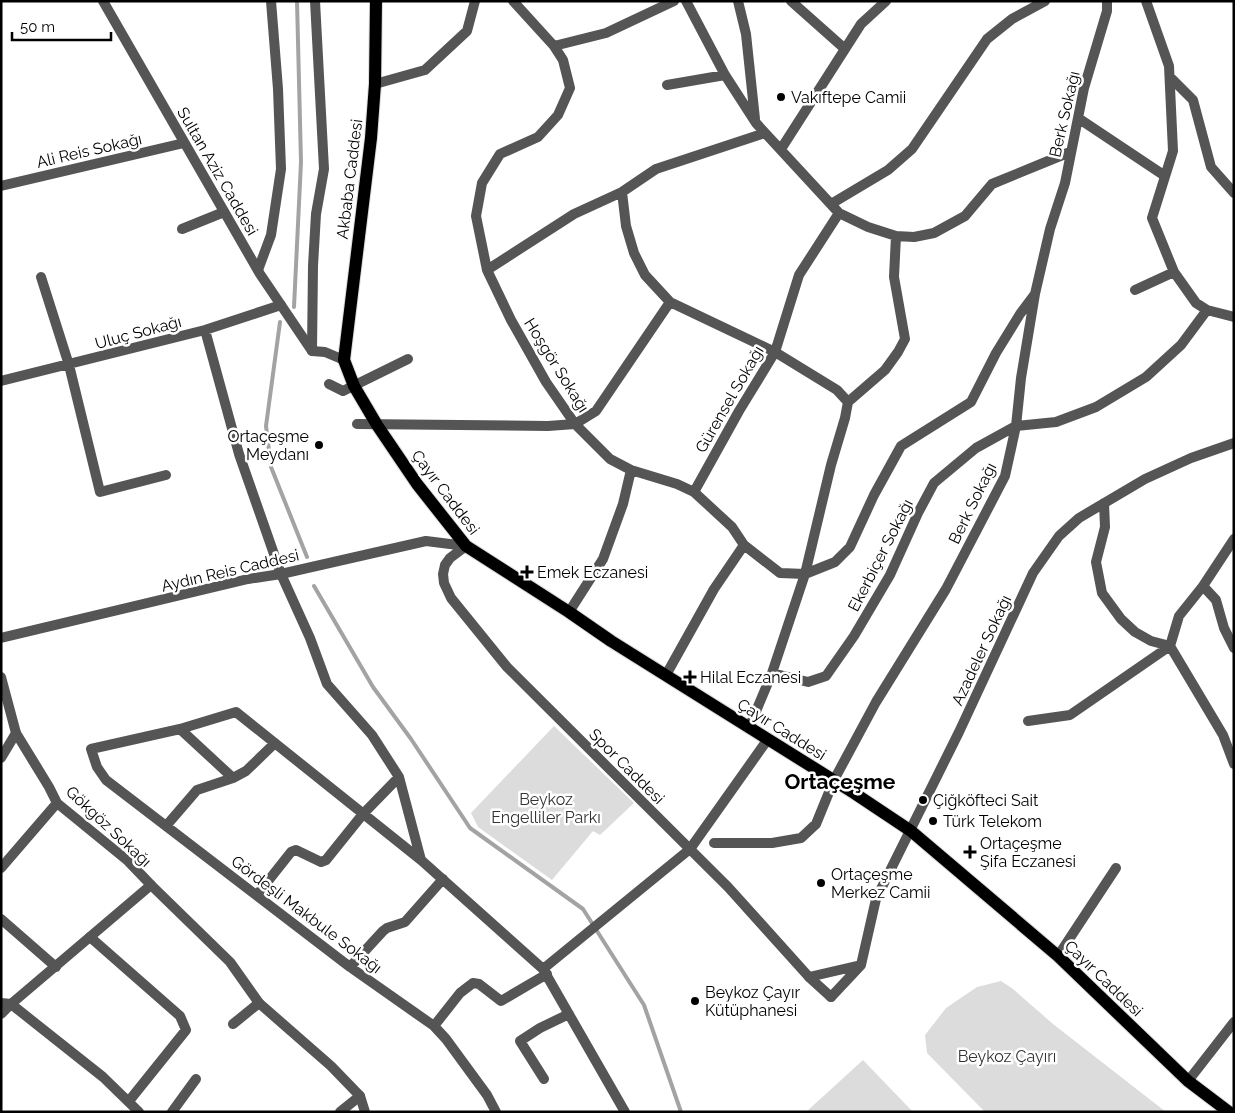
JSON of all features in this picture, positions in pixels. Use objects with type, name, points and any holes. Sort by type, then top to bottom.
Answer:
[{"type":"main road","name":"Akbaba Caddesi","points":[[344,360],[366,182],[375,84],[376,1]]},
{"type":"main road","name":"Çayır Caddesi","points":[[344,360],[354,386],[378,425],[417,484],[466,546],[611,641],[834,780],[911,831],[1058,956],[1188,1081],[1229,1112]]},
{"type":"street","name":"Sultan Aziz Caddesi","points":[[103,1],[258,270],[312,351]]},
{"type":"street","points":[[258,270],[271,235],[281,169],[278,89],[271,1]]},
{"type":"street","points":[[315,1],[324,169],[316,214],[312,351],[325,352],[344,360]]},
{"type":"street","points":[[375,84],[425,70],[467,31],[475,1]]},
{"type":"street","name":"Hoşgör Sokağı","points":[[513,1],[554,46],[563,60],[570,88],[558,115],[538,137],[500,154],[482,183],[476,216],[487,270],[515,327],[546,382],[575,424],[610,459],[631,470],[678,484],[694,492],[732,527],[744,545],[780,573],[806,574],[835,562],[850,547],[874,495],[902,446],[971,402],[996,353],[1035,294]]},
{"type":"street","points":[[554,46],[606,33],[674,1]]},
{"type":"street","points":[[686,1],[726,75],[764,133],[839,213],[868,227],[896,236],[914,237],[934,233],[965,216],[992,184],[1070,152]]},
{"type":"street","points":[[738,1],[746,34],[756,123]]},
{"type":"street","points":[[791,1],[845,49]]},
{"type":"street","points":[[781,149],[861,24],[886,1]]},
{"type":"street","points":[[831,204],[888,170],[912,149],[987,39],[1012,19],[1045,1]]},
{"type":"street","name":"Berk Sokağı","points":[[714,843],[772,843],[801,838],[816,824],[834,780],[876,702],[946,589],[1005,476],[1016,426],[1021,378],[1035,294],[1050,229],[1065,183],[1084,88],[1107,11],[1107,1]]},
{"type":"street","points":[[1146,1],[1169,66],[1174,151],[1152,218],[1174,272],[1196,303],[1207,310],[1234,317]]},
{"type":"street","points":[[667,85],[726,75]]},
{"type":"street","points":[[1170,77],[1193,100],[1210,167],[1234,193]]},
{"type":"street","points":[[1078,118],[1166,176]]},
{"type":"street","points":[[487,270],[574,214],[622,192],[656,169],[764,133]]},
{"type":"street","name":"Ali Reis Sokağı","points":[[1,186],[184,143]]},
{"type":"street","points":[[622,192],[626,226],[634,253],[645,275],[670,302],[775,352],[837,390],[848,402]]},
{"type":"street","points":[[182,229],[224,212]]},
{"type":"street","name":"Gürensel Sokağı","points":[[694,492],[738,411],[775,352],[800,275],[839,213]]},
{"type":"street","points":[[749,728],[772,672],[806,574],[831,465],[848,402],[884,370],[905,339],[894,278],[896,236]]},
{"type":"street","points":[[1135,290],[1174,272]]},
{"type":"street","points":[[41,278],[69,366],[100,492],[166,475]]},
{"type":"street","points":[[357,424],[548,426],[575,424],[596,411],[670,302]]},
{"type":"street","name":"Uluç Sokağı","points":[[1,381],[69,366],[205,330],[281,305]]},
{"type":"street","points":[[1016,426],[1056,422],[1096,407],[1146,377],[1181,345],[1207,310]]},
{"type":"street","points":[[205,330],[239,454],[281,574],[310,638],[327,684],[372,735],[399,777],[421,860]]},
{"type":"street","points":[[328,384],[343,391],[408,359]]},
{"type":"street","name":"Ekerbiçer Sokağı","points":[[772,672],[808,682],[826,676],[854,636],[890,575],[934,483],[976,448],[1016,426]]},
{"type":"street","name":"Azadeler Sokağı","points":[[861,965],[876,899],[971,707],[1032,573],[1059,536],[1079,518],[1145,479],[1191,458],[1234,443]]},
{"type":"street","points":[[569,612],[604,559],[623,504],[631,470]]},
{"type":"street","points":[[1104,503],[1105,527],[1096,562],[1102,593],[1121,619],[1135,632],[1151,641],[1170,646],[1223,736],[1234,764]]},
{"type":"street","points":[[1028,722],[1070,715],[1170,646],[1179,616],[1203,586],[1234,540]]},
{"type":"street","name":"Aydın Reis Caddesi","points":[[1,638],[248,579],[281,574],[426,541],[466,546]]},
{"type":"street","points":[[666,675],[714,589],[744,545]]},
{"type":"street","name":"Spor Caddesi","points":[[466,546],[450,558],[445,565],[444,583],[451,598],[507,667],[690,849],[809,977],[831,997],[861,965]]},
{"type":"street","points":[[1203,586],[1216,600],[1224,628],[1234,648]]},
{"type":"street","name":"Gökgöz Sokağı","points":[[1,678],[16,733],[57,803],[128,861],[230,962],[259,1003],[331,1066],[360,1096]]},
{"type":"street","points":[[180,729],[236,712],[421,860],[545,972],[625,1112]]},
{"type":"street","points":[[180,729],[233,778]]},
{"type":"street","name":"Gördeşli Makbule Sokağı","points":[[180,729],[91,749],[97,767],[106,780],[350,967],[434,1026],[487,1094],[496,1112]]},
{"type":"street","points":[[1,758],[16,733]]},
{"type":"street","points":[[434,1026],[460,993],[473,983],[479,984],[501,1001],[545,972],[580,939],[690,849],[768,739]]},
{"type":"street","points":[[166,826],[197,790],[233,778],[246,771],[275,743]]},
{"type":"street","points":[[258,895],[291,852],[296,850],[324,862],[363,814],[399,777]]},
{"type":"street","points":[[1,868],[57,803]]},
{"type":"street","points":[[1058,956],[1116,868]]},
{"type":"street","points":[[350,967],[383,931],[405,922],[443,879]]},
{"type":"street","points":[[1,1014],[6,1004],[56,967],[151,885]]},
{"type":"street","points":[[1,919],[56,967]]},
{"type":"street","points":[[90,937],[180,1016],[186,1030],[128,1101]]},
{"type":"street","points":[[809,977],[861,965]]},
{"type":"street","points":[[233,1024],[259,1003]]},
{"type":"street","points":[[6,1004],[103,1078],[139,1112]]},
{"type":"street","points":[[544,1079],[520,1041],[540,1028],[569,1014]]},
{"type":"street","points":[[1188,1081],[1234,1022]]},
{"type":"street","points":[[172,1112],[196,1079]]},
{"type":"street","points":[[340,1112],[360,1096],[366,1112]]},
{"type":"green space","name":"Beykoz Engelliler Parkı","points":[[554,726],[634,803],[600,835],[593,831],[552,880],[478,827],[471,813]]},
{"type":"green space","name":"Beykoz Çayırı","points":[[1001,981],[1166,1112],[985,1112],[927,1053],[925,1035],[946,1008],[977,987]]},
{"type":"green space","points":[[863,1060],[913,1112],[806,1112]]},
{"type":"waterway","points":[[294,307],[301,162],[297,1]]},
{"type":"waterway","points":[[280,322],[266,426],[271,467],[307,557]]},
{"type":"waterway","points":[[314,586],[373,687],[411,739],[470,828],[583,909],[644,1005],[681,1112]]},
{"type":"place","name":"Vakıftepe Camii","points":[[781,97]]},
{"type":"place","name":"Ortaçeşme Meydanı","points":[[319,445]]},
{"type":"place","name":"Emek Eczanesi","points":[[527,572]]},
{"type":"place","name":"Hilal Eczanesi","points":[[690,677]]},
{"type":"place","name":"Çiğköfteci Sait","points":[[923,800]]},
{"type":"place","name":"Türk Telekom","points":[[933,821]]},
{"type":"place","name":"Ortaçeşme Şifa Eczanesi","points":[[970,852]]},
{"type":"place","name":"Ortaçeşme Merkez Camii","points":[[821,883]]},
{"type":"place","name":"Beykoz Çayır Kütüphanesi","points":[[695,1001]]},
{"type":"district","name":"Ortaçeşme","points":[[840,782]]}]
